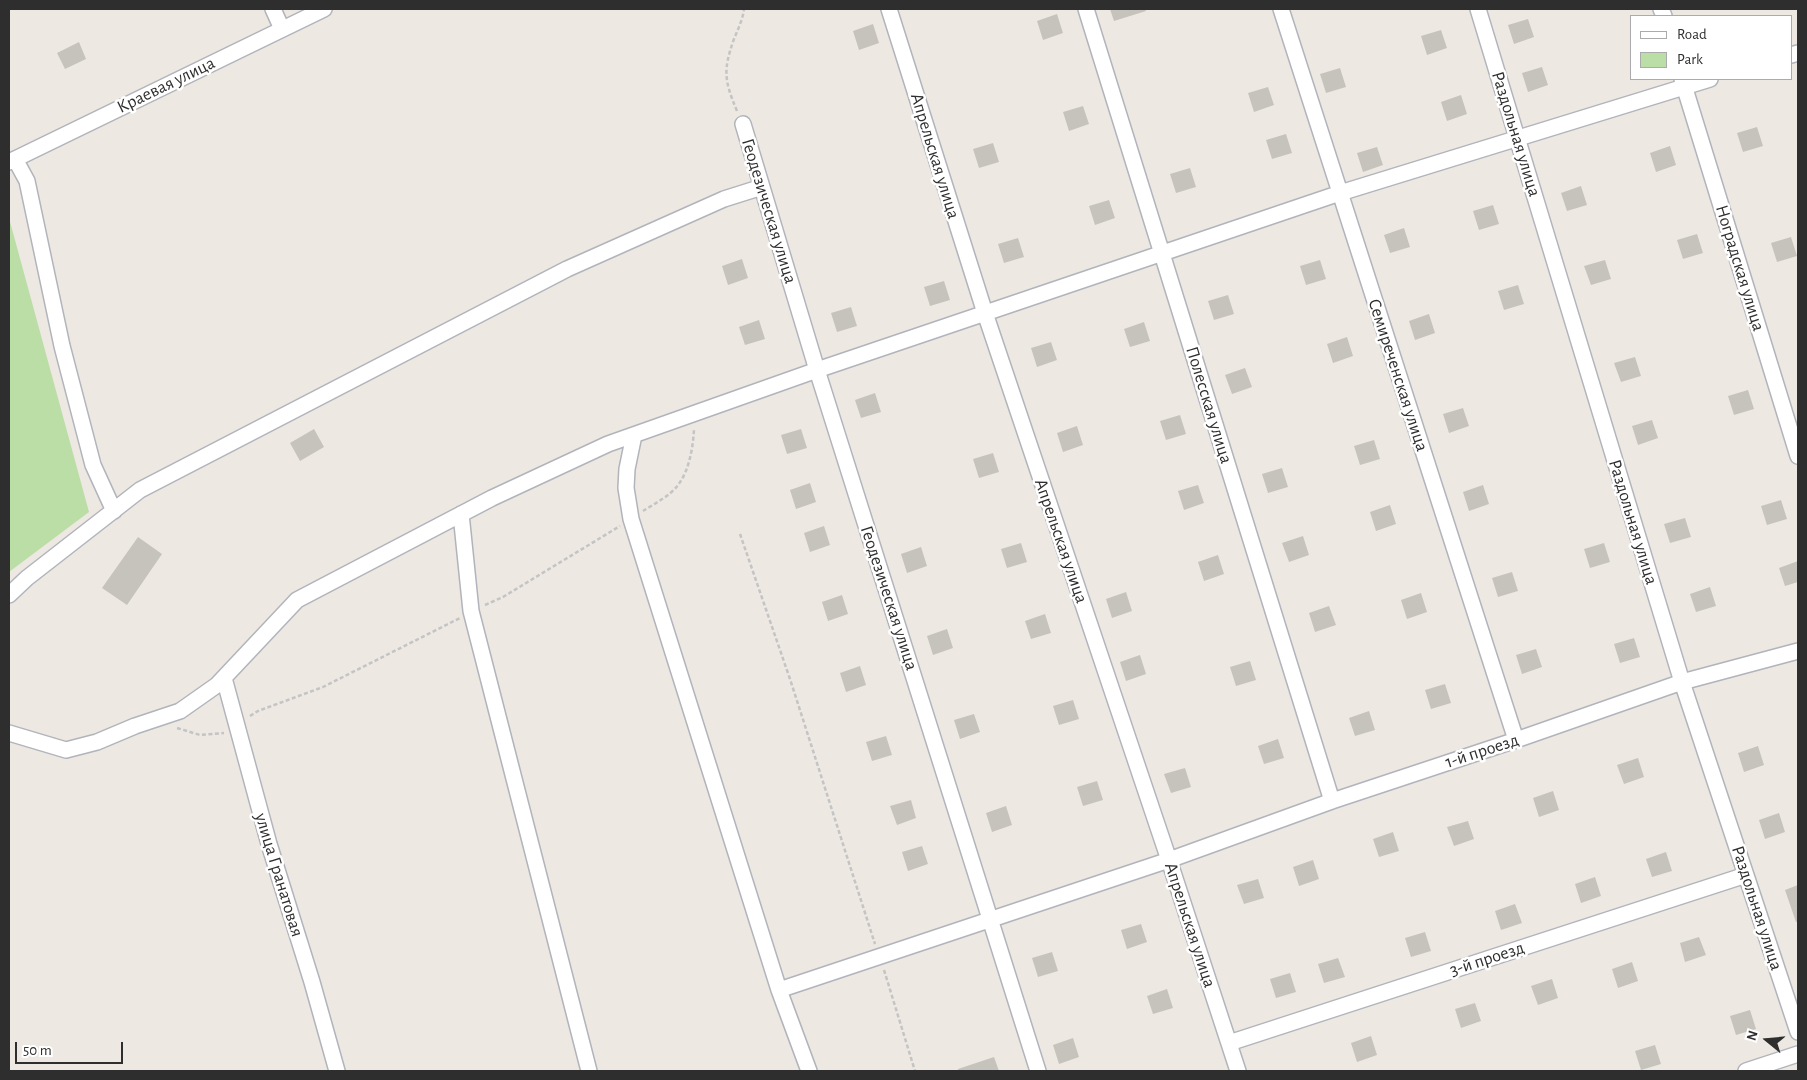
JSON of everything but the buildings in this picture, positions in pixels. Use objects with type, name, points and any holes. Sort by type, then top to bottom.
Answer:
[{"type":"street","points":[[273,9],[282,29]]},
{"type":"street","name":"Краевая улица","points":[[12,160],[324,9]]},
{"type":"street","name":"Апрельская улица","points":[[890,9],[985,313],[1238,1071]]},
{"type":"street","name":"Полесская улица","points":[[1086,9],[1332,801]]},
{"type":"street","name":"Семиреченская улица","points":[[1281,9],[1516,740]]},
{"type":"street","name":"Раздольная улица","points":[[1478,9],[1682,682],[1798,1032]]},
{"type":"street","points":[[9,733],[66,750],[97,742],[180,711],[217,685],[297,600],[461,514],[608,444],[817,370],[1340,193],[1517,138],[1683,83],[1703,80]]},
{"type":"street","name":"Ноградская улица","points":[[1683,83],[1798,456]]},
{"type":"street","name":"Геодезическая улица","points":[[742,124],[817,370],[1038,1071]]},
{"type":"street","points":[[12,160],[27,180],[62,346],[93,465],[114,511]]},
{"type":"street","points":[[9,595],[27,578],[140,490],[567,269],[724,199],[762,187]]},
{"type":"street","points":[[634,435],[627,469],[626,488],[630,519],[779,990],[809,1071]]},
{"type":"street","points":[[461,514],[472,611],[589,1071]]},
{"type":"street","name":"1-й проезд","points":[[779,990],[1169,860],[1332,801],[1682,682],[1798,651]]},
{"type":"street","name":"улица Гранатовая","points":[[224,678],[274,861],[312,982],[337,1071]]},
{"type":"street","name":"3-й проезд","points":[[1229,1043],[1746,875]]},
{"type":"street","points":[[1746,1071],[1798,1054]]},
{"type":"path","points":[[742,124],[730,94],[726,76],[728,58],[744,9]]},
{"type":"path","points":[[154,720],[200,735],[223,734],[258,712],[323,687],[503,597],[662,499],[678,486],[687,468],[692,451],[695,413]]},
{"type":"path","points":[[740,534],[790,679],[915,1071]]},
{"type":"green space","points":[[9,218],[89,512],[9,572]]}]
